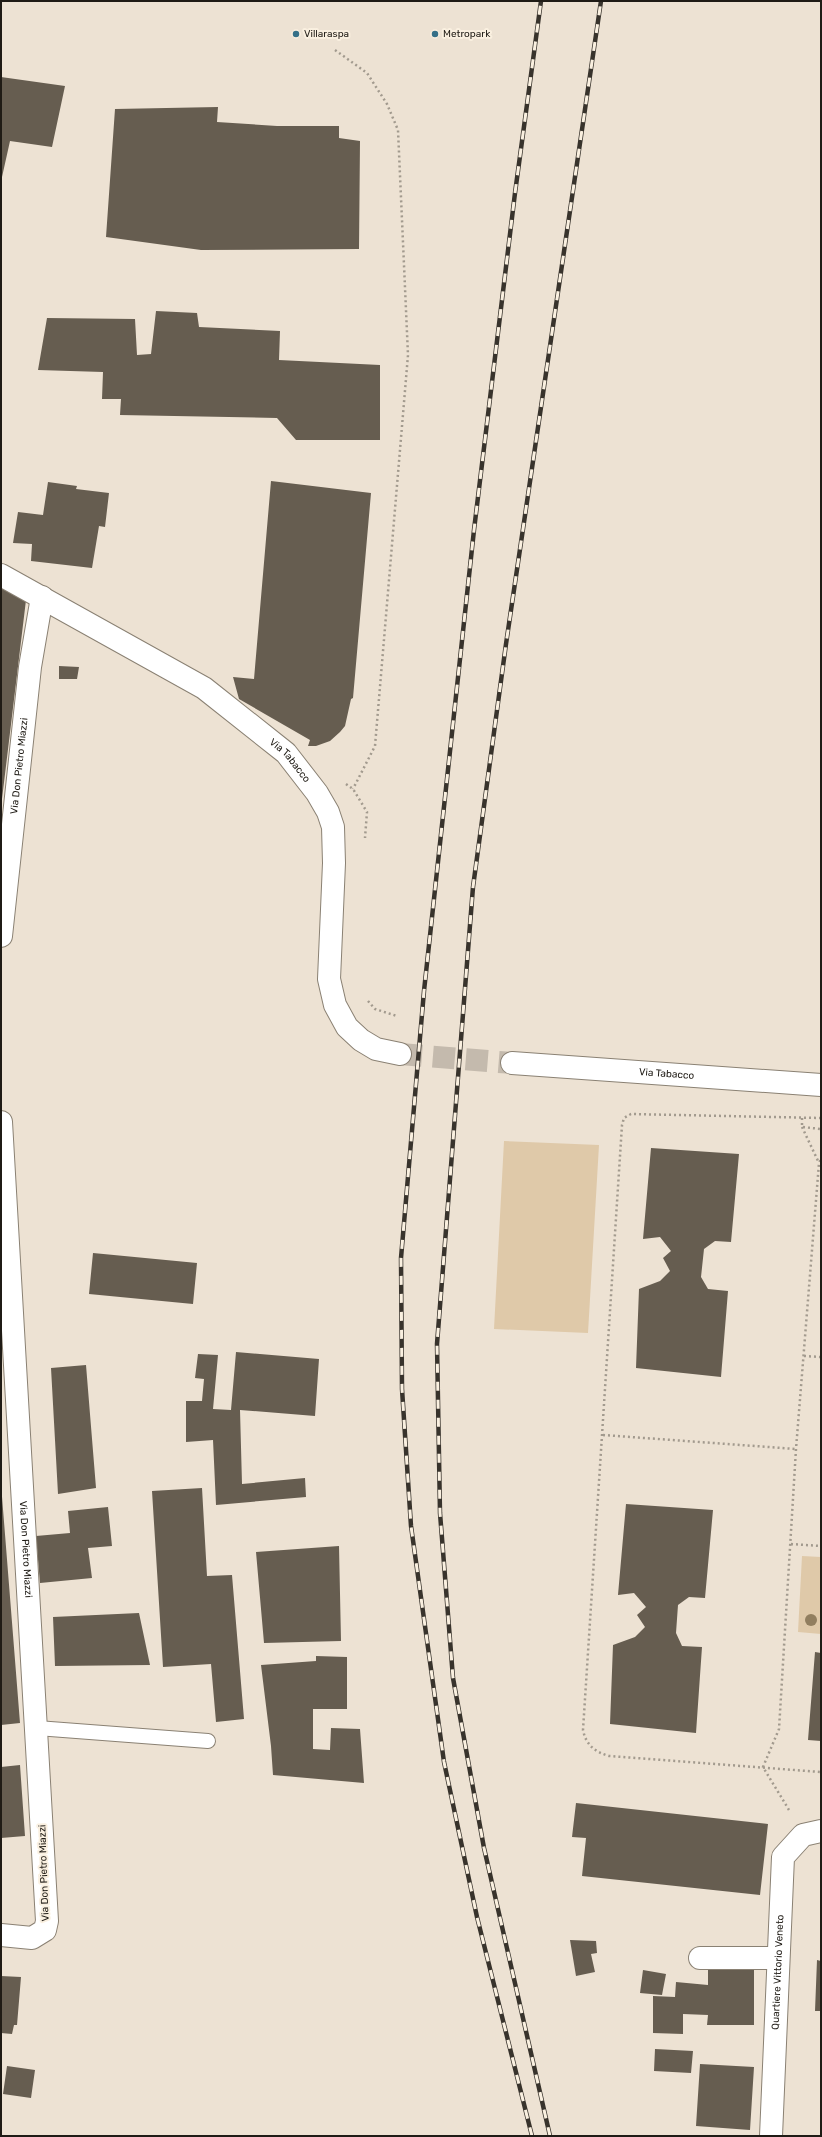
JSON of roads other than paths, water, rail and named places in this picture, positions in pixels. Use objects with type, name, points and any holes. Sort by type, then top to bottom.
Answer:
[{"type":"street","name":"Via Tabacco","points":[[1,575],[204,688],[286,753],[317,793],[328,812],[333,827],[334,863],[328,979],[335,1005],[347,1027],[361,1040],[376,1049],[400,1054]]},
{"type":"street","name":"Via Don Pietro Miazzi","points":[[1,936],[30,667],[42,597]]},
{"type":"street","name":"Via Tabacco","points":[[512,1063],[821,1085]]},
{"type":"street","name":"Via Don Pietro Miazzi","points":[[1,1122],[47,1921],[45,1930],[32,1938],[1,1935]]},
{"type":"street","name":"Quartiere Vittorio Veneto","points":[[771,2136],[777,1958],[783,1858],[812,1833]]},
{"type":"street","points":[[700,1958],[777,1958]]},
{"type":"lane","points":[[37,1728],[208,1741]]},
{"type":"tunnel","points":[[400,1054],[512,1063]]},
{"type":"railway","points":[[532,2136],[477,1917],[444,1762],[411,1526],[402,1389],[401,1258],[424,991],[474,530],[515,193],[541,1]]},
{"type":"railway","points":[[550,2136],[484,1848],[453,1678],[440,1513],[437,1344],[473,887],[506,644],[601,1]]},
{"type":"place","name":"Villaraspa","points":[[296,34]]},
{"type":"place","name":"Metropark","points":[[435,34]]}]
